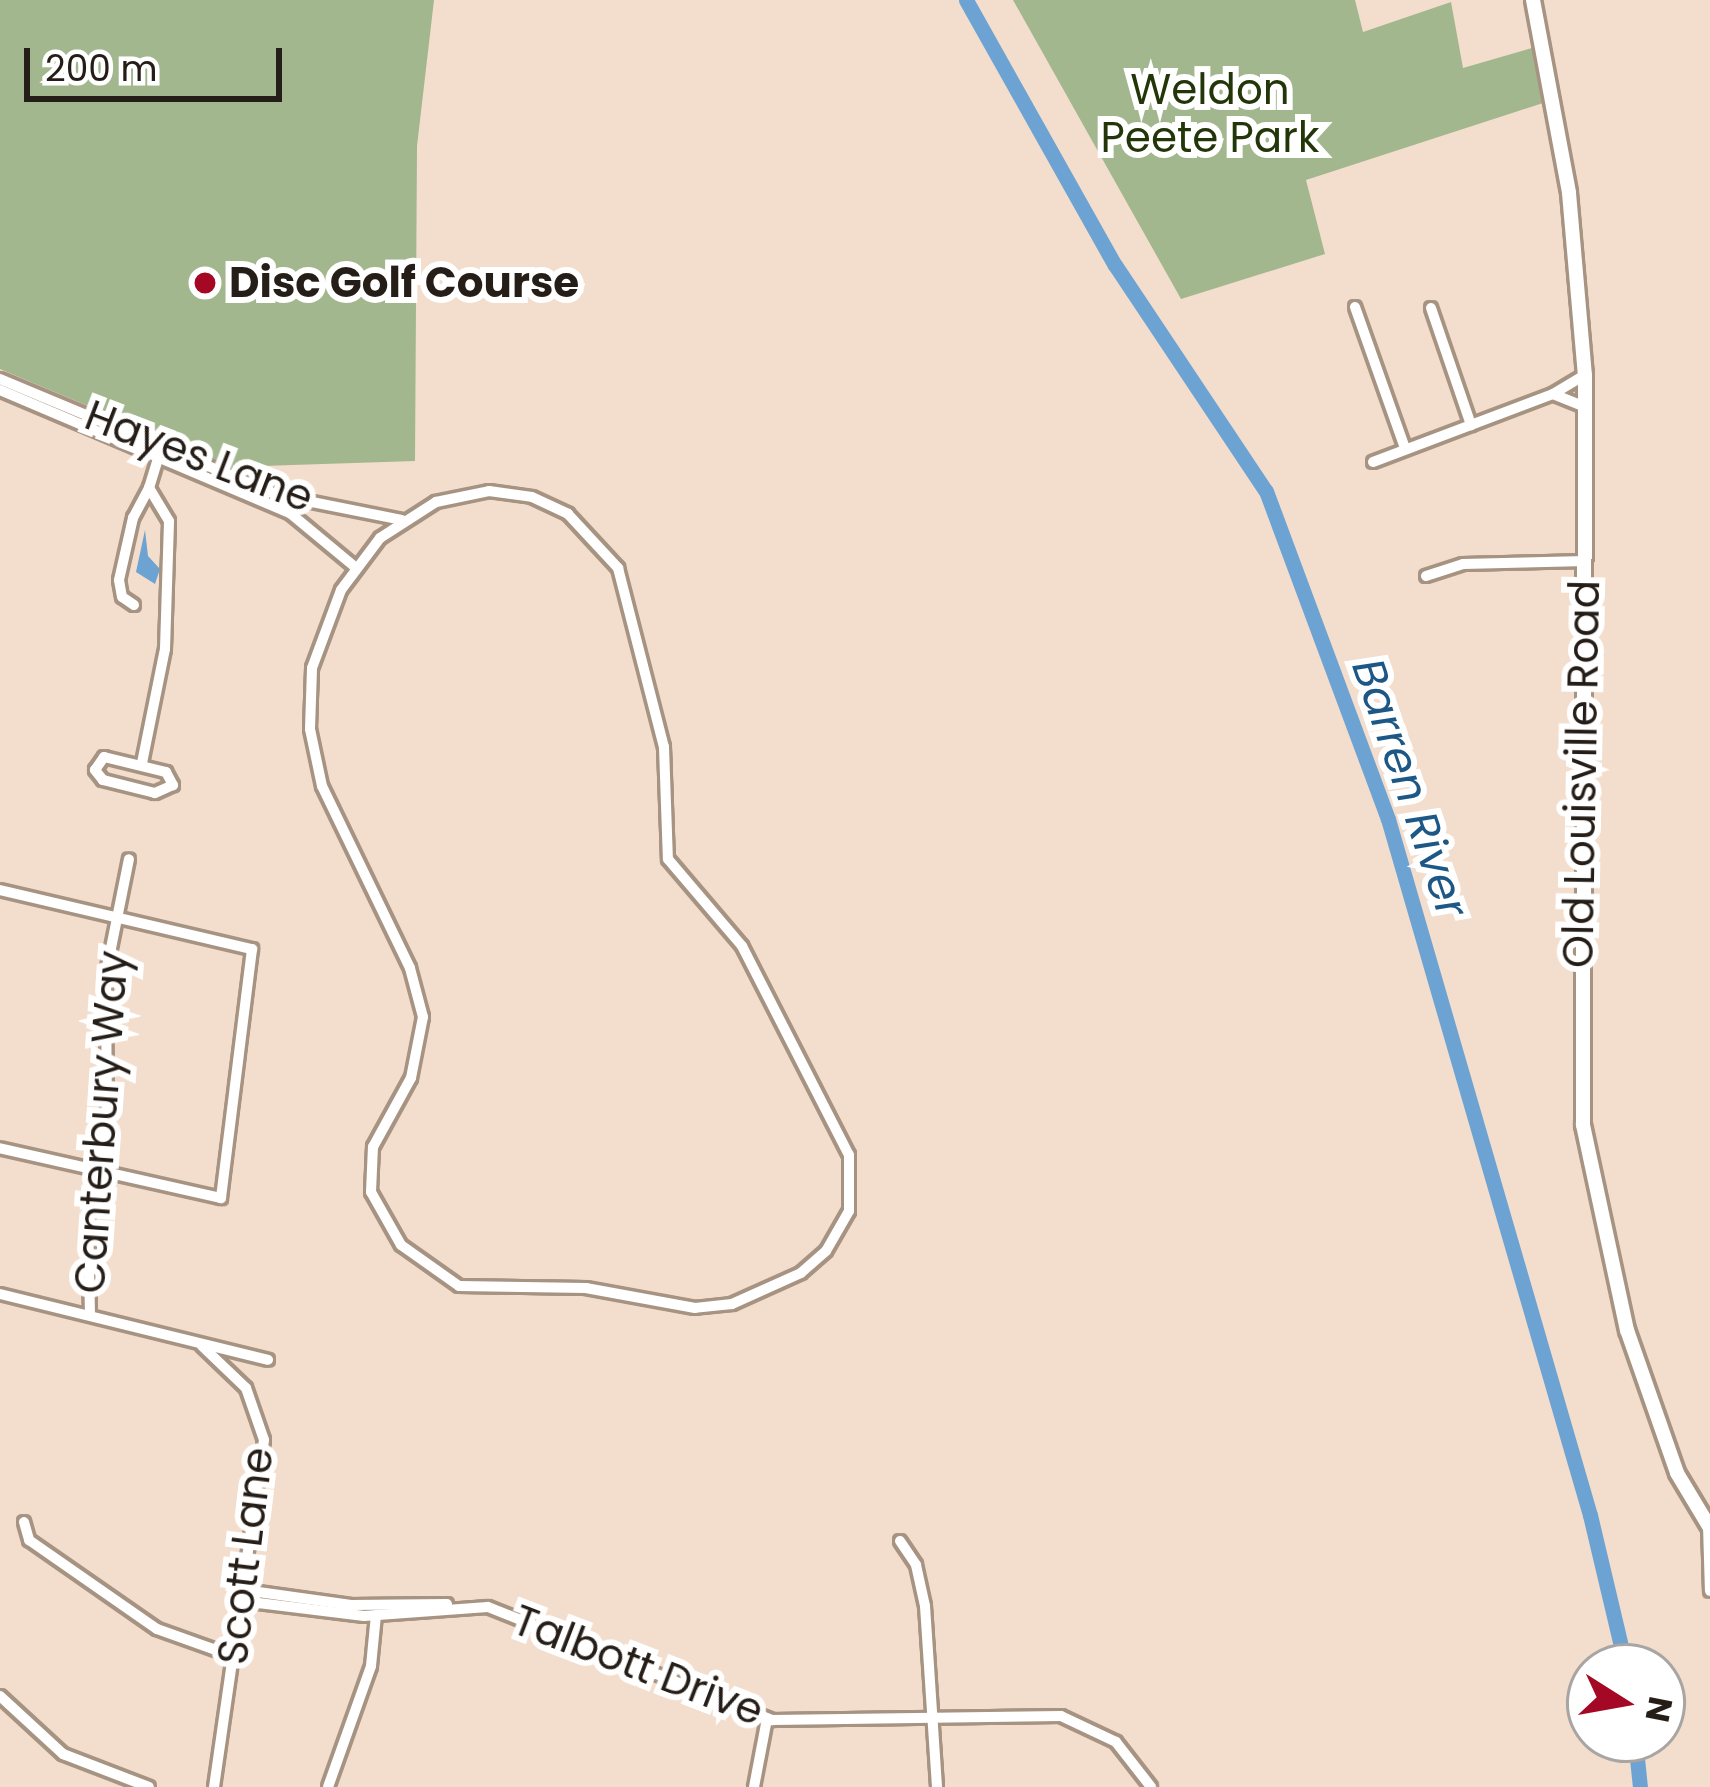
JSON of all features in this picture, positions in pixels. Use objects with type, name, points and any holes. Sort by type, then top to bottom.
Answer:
[{"type":"street","name":"Old Louisville Road","points":[[1533,0],[1569,193],[1585,375],[1578,960],[1583,1125],[1627,1330],[1677,1473],[1709,1527]]},
{"type":"street","points":[[1355,307],[1405,448]]},
{"type":"street","points":[[1431,308],[1471,425]]},
{"type":"street","points":[[1373,461],[1552,394],[1585,375]]},
{"type":"street","name":"Hayes Lane","points":[[0,379],[299,518],[356,567]]},
{"type":"street","name":"Hayes Lane","points":[[0,390],[288,498],[402,520]]},
{"type":"street","points":[[1552,394],[1586,407]]},
{"type":"street","points":[[134,605],[122,597],[119,580],[133,518],[160,453]]},
{"type":"street","points":[[142,764],[163,668],[169,525],[149,488]]},
{"type":"street","points":[[462,494],[518,494],[579,522],[618,568],[664,747],[668,859],[750,959],[849,1155],[853,1183],[843,1226],[801,1273],[713,1307],[586,1288],[473,1289],[434,1274],[383,1221],[370,1162],[414,1071],[423,1017],[410,968],[322,786],[309,716],[320,637],[356,567],[402,520],[462,494]]},
{"type":"street","points":[[1426,577],[1462,565],[1586,561]]},
{"type":"street","points":[[107,756],[142,764],[169,773],[170,789],[124,787],[95,770],[107,756]]},
{"type":"street","name":"Canterbury Way","points":[[90,1315],[88,1219],[107,1125],[106,974],[129,860]]},
{"type":"street","points":[[0,890],[252,949],[221,1198],[0,1148]]},
{"type":"street","name":"Scott Lane","points":[[0,1294],[268,1360]]},
{"type":"street","name":"Scott Lane","points":[[202,1346],[245,1388],[263,1429],[214,1787]]},
{"type":"street","points":[[24,1522],[29,1540],[157,1629],[233,1656]]},
{"type":"street","points":[[1709,1527],[1710,1591]]},
{"type":"street","points":[[901,1540],[924,1596],[937,1787]]},
{"type":"street","points":[[243,1596],[351,1605],[462,1606]]},
{"type":"street","name":"Talbott Drive","points":[[243,1596],[376,1616],[462,1606],[548,1627],[767,1719],[1028,1712],[1076,1720],[1116,1742],[1151,1787]]},
{"type":"street","points":[[328,1787],[371,1666],[376,1616]]},
{"type":"street","points":[[0,1696],[63,1754],[149,1787]]},
{"type":"street","points":[[754,1787],[767,1719]]},
{"type":"green space","points":[[0,0],[434,0],[417,146],[415,461],[233,467],[0,369]]},
{"type":"green space","name":"Weldon Peete Park","points":[[1013,0],[1355,0],[1363,32],[1451,2],[1463,68],[1532,48],[1543,103],[1306,180],[1325,254],[1181,299]]},
{"type":"water","points":[[145,530],[148,556],[160,569],[155,584],[136,572]]},
{"type":"waterway","name":"Barren River","points":[[966,0],[1115,265],[1266,491],[1388,819],[1590,1515],[1620,1643]]},
{"type":"waterway","name":"Barren River","points":[[1638,1763],[1640,1787]]},
{"type":"place","name":"Disc Golf Course","points":[[205,283]]}]
